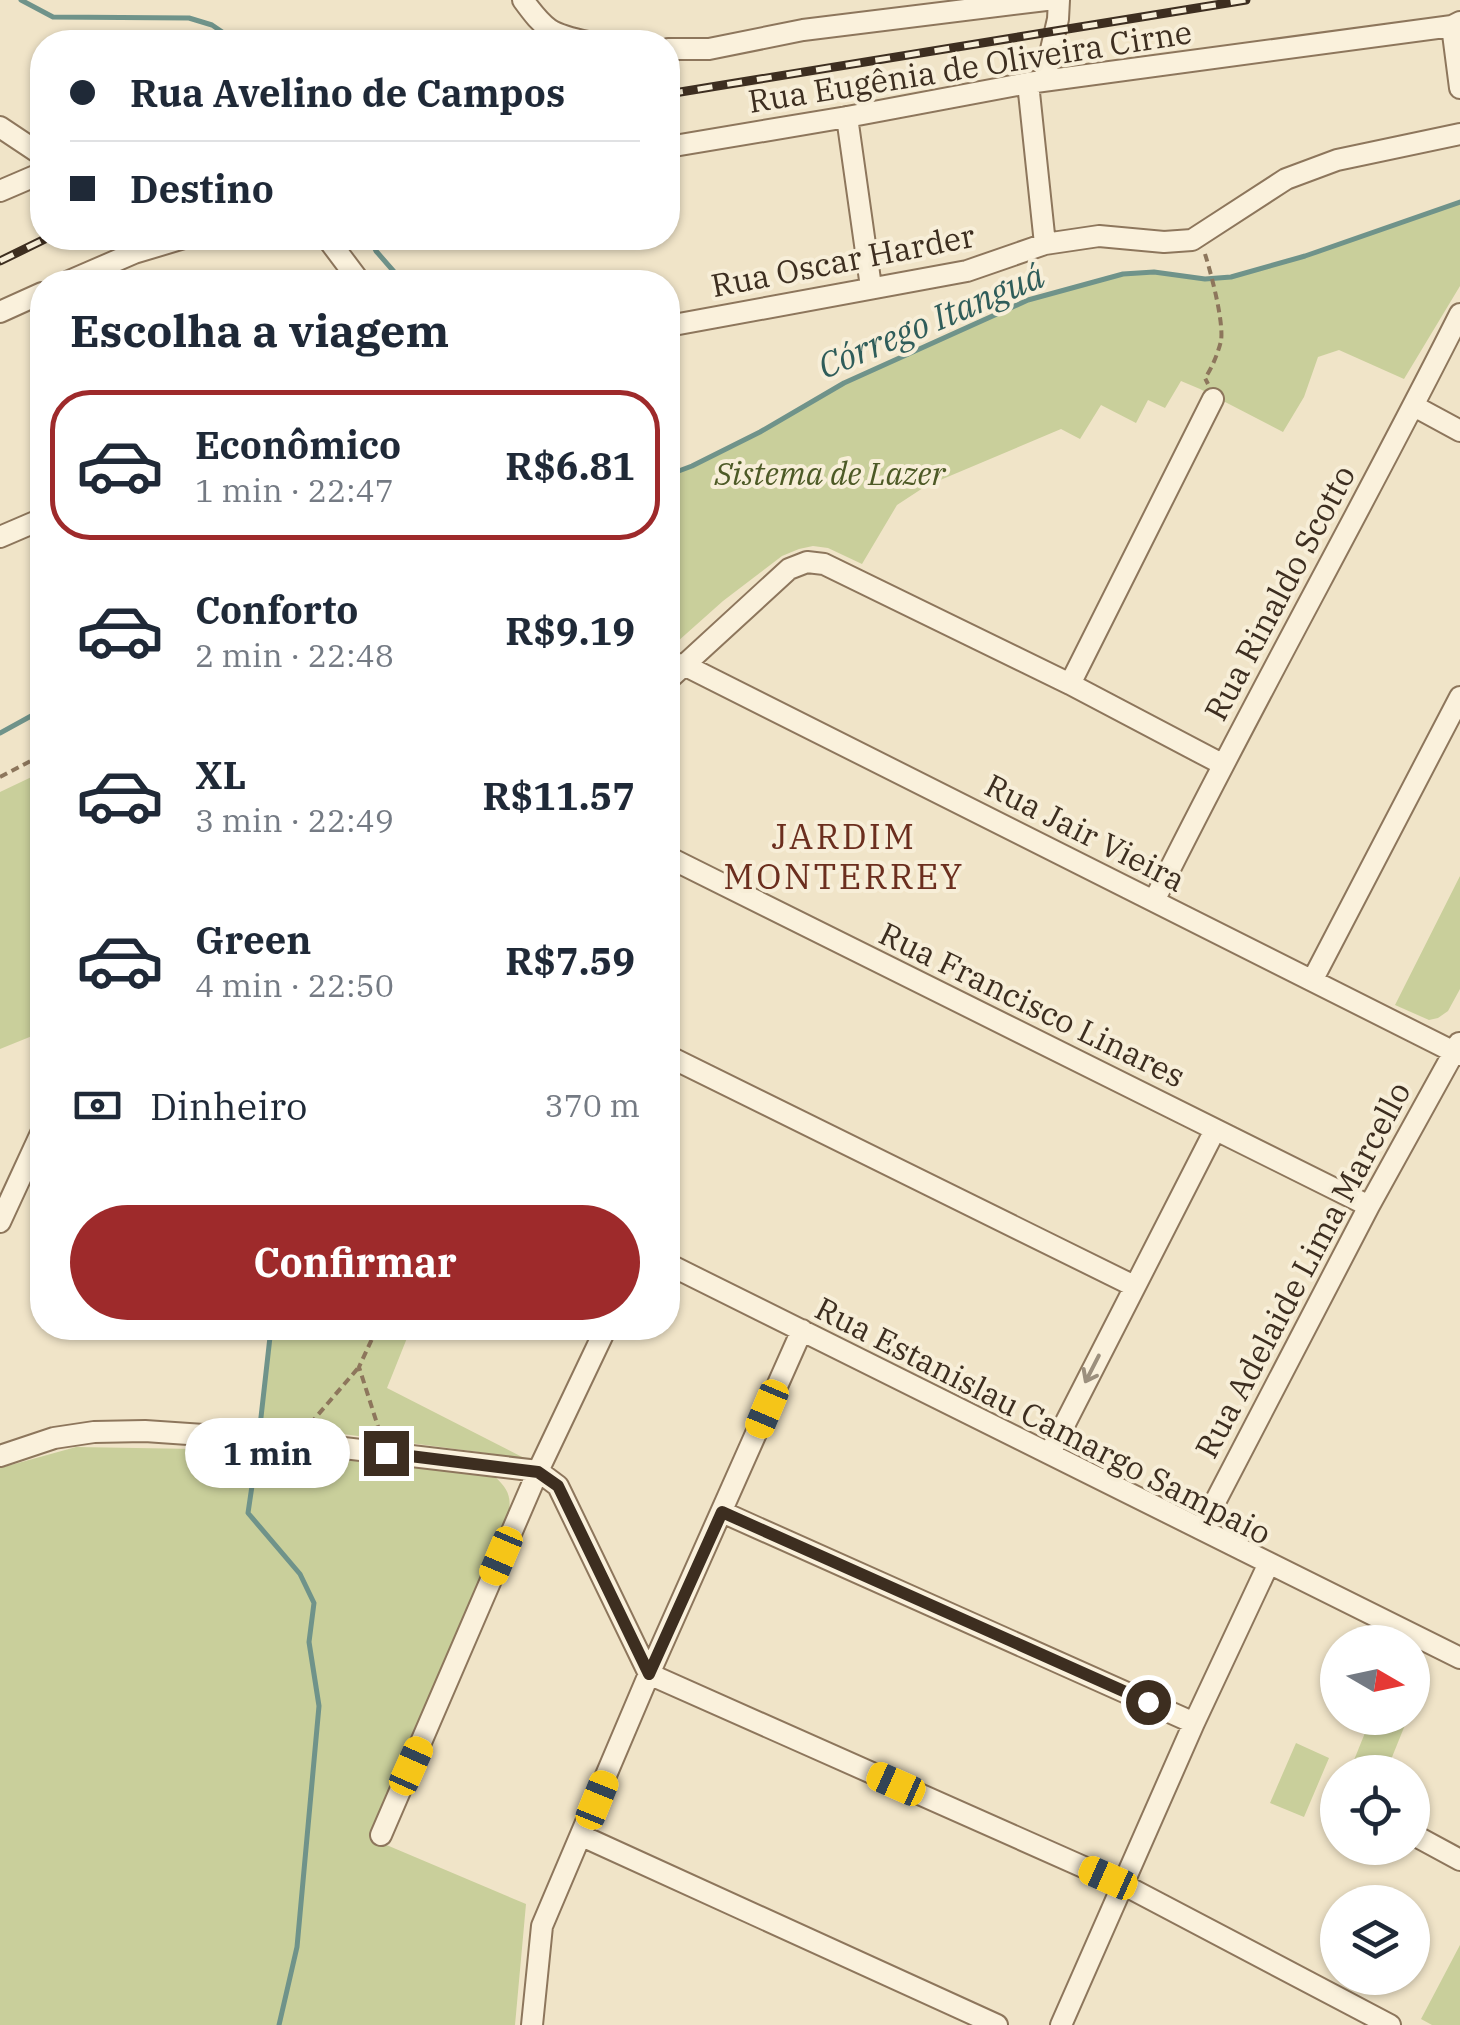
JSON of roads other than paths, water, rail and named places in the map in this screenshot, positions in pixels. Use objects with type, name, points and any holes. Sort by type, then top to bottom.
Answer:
[{"type":"street","points":[[523,0],[549,30]]},
{"type":"street","points":[[680,49],[708,50],[803,30],[1046,0]]},
{"type":"street","points":[[1045,244],[1036,82],[1058,19],[1059,0]]},
{"type":"street","points":[[1456,24],[1460,88]]},
{"type":"street","name":"Rua Eugênia de Oliveira Cirne","points":[[680,145],[1036,82],[1456,24]]},
{"type":"street","points":[[847,117],[871,287]]},
{"type":"street","points":[[0,127],[30,147]]},
{"type":"street","name":"Rua Oscar Harder","points":[[680,324],[967,271],[1045,244],[1099,236],[1164,242],[1192,240],[1286,179],[1337,160],[1460,134]]},
{"type":"street","points":[[0,191],[30,177]]},
{"type":"street","points":[[88,270],[122,250]]},
{"type":"street","points":[[0,312],[30,298]]},
{"type":"street","name":"Rua Rinaldo Scotto","points":[[1154,901],[1222,764],[1460,314]]},
{"type":"street","points":[[1070,684],[1213,399]]},
{"type":"street","points":[[1414,406],[1460,431]]},
{"type":"street","points":[[0,537],[30,524]]},
{"type":"street","points":[[680,666],[789,568],[807,562],[824,564],[1070,684],[1222,764]]},
{"type":"street","name":"Rua Jair Vieira","points":[[682,664],[1458,1049]]},
{"type":"street","points":[[1314,979],[1460,697]]},
{"type":"street","name":"Rua Francisco Linares","points":[[680,863],[1369,1206]]},
{"type":"street","name":"Rua Adelaide Lima Marcello","points":[[1201,1528],[1369,1206],[1458,1049]]},
{"type":"street","points":[[680,1062],[1134,1286]]},
{"type":"street","points":[[1050,1453],[1215,1130]]},
{"type":"street","points":[[0,1222],[30,1157]]},
{"type":"street","name":"Rua Estanislau Camargo Sampaio","points":[[680,1270],[1269,1562],[1061,2025]]},
{"type":"street","points":[[532,2025],[542,1926],[802,1330]]},
{"type":"street","points":[[381,1835],[538,1472],[600,1340]]},
{"type":"street","points":[[0,1456],[54,1438],[145,1431],[285,1441],[538,1472],[558,1486],[649,1674],[1124,1885],[1390,2025]]},
{"type":"street","points":[[722,1512],[1194,1722]]},
{"type":"street","points":[[1269,1562],[1460,1658]]},
{"type":"street","points":[[582,1836],[997,2025]]},
{"type":"street","points":[[1430,1844],[1460,1860]]},
{"type":"waterway","points":[[21,0],[53,17],[189,18],[219,30]]},
{"type":"waterway","name":"Córrego Itanguá","points":[[680,470],[760,432],[844,383],[1028,300],[1123,274],[1231,277],[1305,256],[1460,202]]},
{"type":"waterway","points":[[376,250],[393,270]]},
{"type":"waterway","name":"Córrego Itanguá","points":[[0,733],[30,717]]},
{"type":"waterway","points":[[259,1435],[270,1340]]},
{"type":"waterway","points":[[258,1445],[248,1513],[300,1574],[314,1603],[309,1642],[319,1706],[297,1947],[279,2025]]},
{"type":"railway","points":[[680,92],[1246,0]]},
{"type":"railway","points":[[0,261],[30,246]]},
{"type":"district","name":"JARDIM MONTERREY","points":[[844,857]]},
{"type":"park label","name":"Sistema de Lazer","points":[[830,474]]}]
